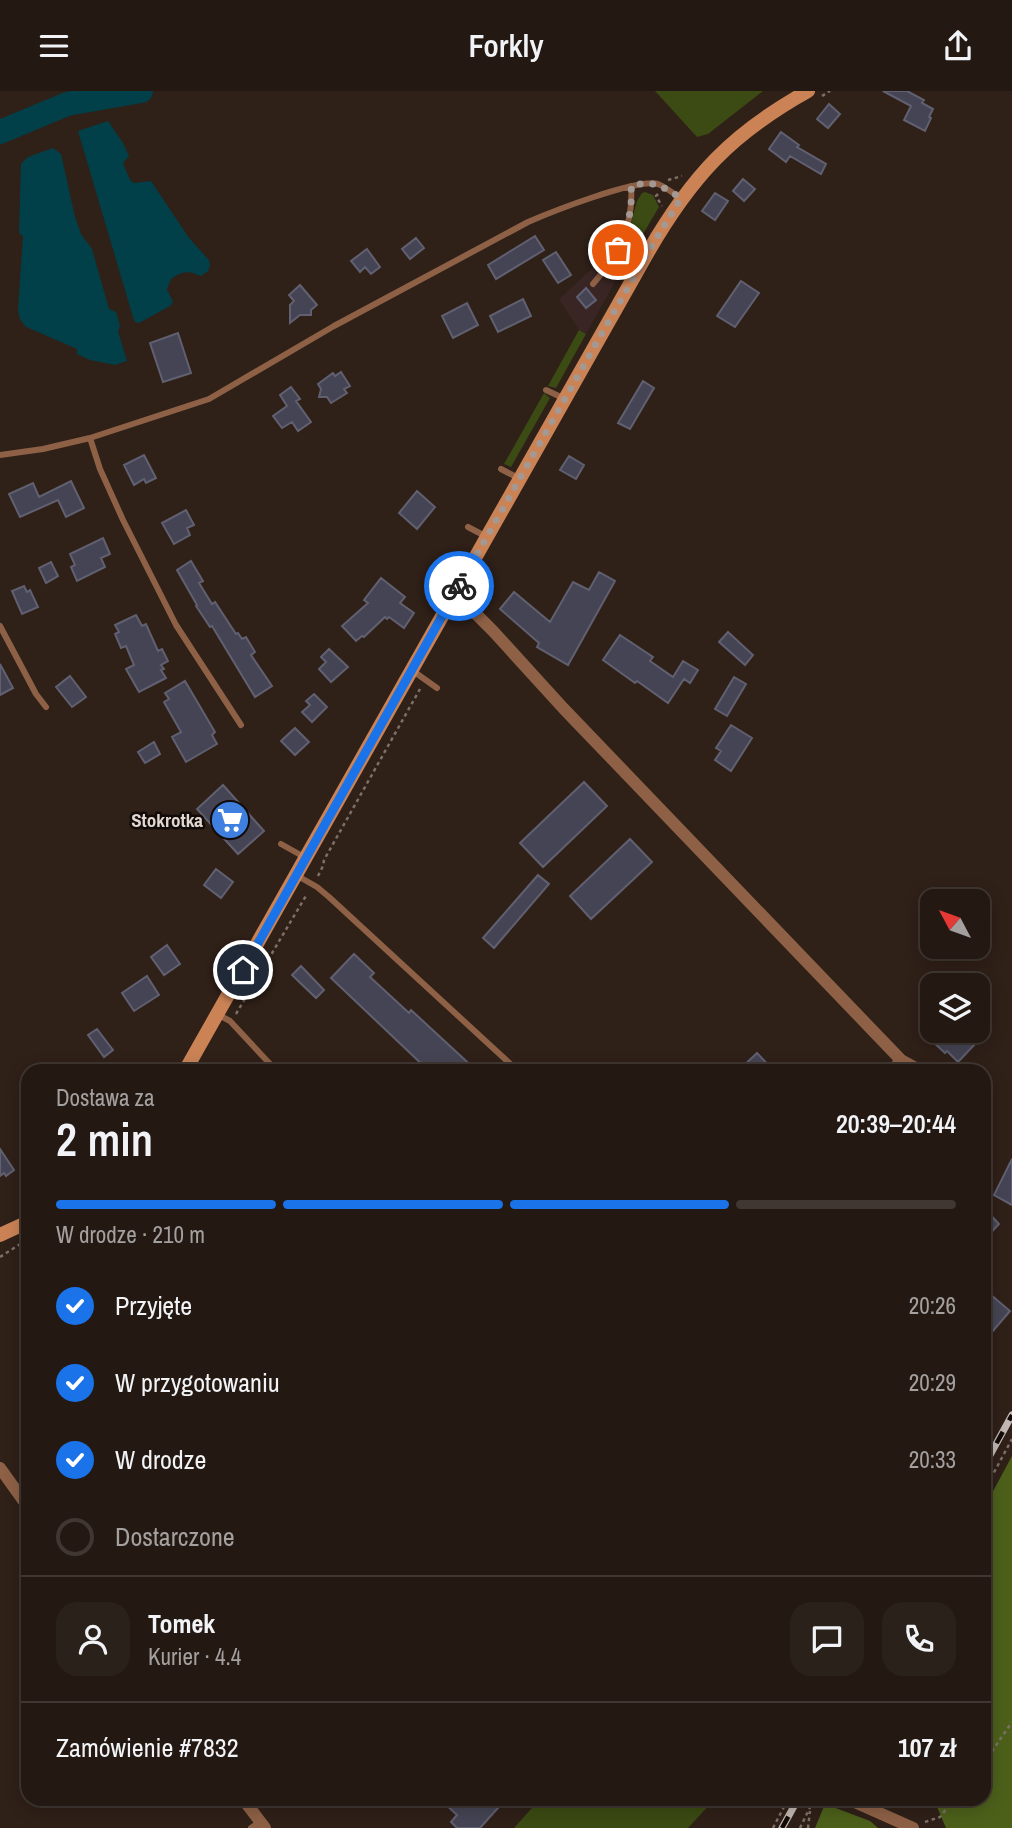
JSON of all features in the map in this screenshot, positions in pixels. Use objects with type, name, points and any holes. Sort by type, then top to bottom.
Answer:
[{"type":"main road","points":[[190,1064],[224,1018],[296,875],[417,674],[454,595],[651,245],[681,198],[731,143],[759,121],[814,94]]},
{"type":"main road","points":[[0,1235],[21,1225]]},
{"type":"street","points":[[454,595],[493,631],[564,709],[901,1060],[908,1064]]},
{"type":"street","points":[[898,1064],[901,1060]]},
{"type":"street","points":[[0,1468],[21,1497]]},
{"type":"street","points":[[247,1806],[259,1826]]},
{"type":"street","points":[[864,1806],[913,1828]]},
{"type":"lane","points":[[0,455],[90,438],[209,399],[334,326],[528,222],[646,183],[659,184],[681,198]]},
{"type":"lane","points":[[593,283],[609,264],[622,241],[631,204],[631,186]]},
{"type":"lane","points":[[546,390],[565,399]]},
{"type":"lane","points":[[90,438],[100,469],[123,520],[176,625],[241,725]]},
{"type":"lane","points":[[501,469],[520,479]]},
{"type":"lane","points":[[468,527],[487,537]]},
{"type":"lane","points":[[448,563],[467,573]]},
{"type":"lane","points":[[0,626],[36,694],[46,707]]},
{"type":"lane","points":[[417,674],[437,688]]},
{"type":"lane","points":[[281,844],[306,858]]},
{"type":"lane","points":[[296,875],[329,897],[510,1064]]},
{"type":"lane","points":[[224,1018],[270,1064]]},
{"type":"path","points":[[814,94],[830,91]]},
{"type":"path","points":[[224,1018],[239,1011],[313,884],[420,689],[417,674]]},
{"type":"path","points":[[0,1257],[21,1244]]},
{"type":"path","points":[[991,1478],[1012,1439]]},
{"type":"path","points":[[991,1753],[1012,1723]]},
{"type":"path","points":[[773,1828],[784,1806]]},
{"type":"path","points":[[913,1828],[940,1817],[949,1806]]},
{"type":"path","points":[[800,1828],[810,1808]]},
{"type":"path","points":[[808,1828],[810,1808]]},
{"type":"shaded area","points":[[598,263],[617,278],[586,334],[579,330],[559,299]]},
{"type":"green space","points":[[655,91],[763,91],[708,134],[697,137]]},
{"type":"green space","points":[[645,192],[653,195],[659,207],[617,278],[609,271],[625,245],[637,201]]},
{"type":"green space","points":[[579,330],[586,334],[556,388],[548,386]]},
{"type":"green space","points":[[544,393],[550,398],[511,467],[504,464]]},
{"type":"green space","points":[[1012,1456],[1012,1828],[946,1828],[937,1806],[991,1806],[991,1495]]},
{"type":"green space","points":[[534,1806],[708,1806],[688,1828],[514,1828]]},
{"type":"green space","points":[[824,1806],[830,1806],[870,1821],[878,1828],[815,1828]]},
{"type":"water","points":[[108,121],[129,156],[123,163],[130,180],[134,183],[151,181],[189,238],[209,260],[210,266],[201,276],[185,272],[171,279],[167,289],[173,302],[139,323],[135,322],[133,317],[78,131]]},
{"type":"water","points":[[53,148],[61,154],[75,217],[81,234],[92,249],[109,309],[116,312],[120,326],[118,331],[127,361],[115,365],[90,360],[77,354],[77,349],[25,326],[20,319],[18,310],[23,236],[19,233],[21,164],[28,157]]},
{"type":"building","points":[[883,91],[907,91],[924,100],[922,103],[933,109],[925,131],[904,120],[911,106]]},
{"type":"building","points":[[829,104],[840,114],[828,128],[817,119]]},
{"type":"building","points":[[781,132],[799,145],[797,147],[826,164],[821,174],[790,156],[786,162],[769,149]]},
{"type":"building","points":[[743,179],[755,189],[744,201],[733,191]]},
{"type":"building","points":[[715,193],[728,201],[715,220],[702,211]]},
{"type":"building","points":[[535,236],[544,250],[496,279],[488,265]]},
{"type":"building","points":[[416,238],[424,248],[410,259],[402,249]]},
{"type":"building","points":[[367,249],[380,267],[371,274],[365,267],[360,272],[351,261]]},
{"type":"building","points":[[556,252],[571,275],[558,283],[543,260]]},
{"type":"building","points":[[741,281],[759,293],[735,327],[717,316]]},
{"type":"building","points":[[300,285],[317,305],[311,310],[311,315],[300,315],[290,323],[290,305],[294,301],[289,295]]},
{"type":"building","points":[[586,288],[596,300],[586,308],[577,297]]},
{"type":"building","points":[[523,299],[531,316],[498,332],[490,316]]},
{"type":"building","points":[[467,303],[478,325],[453,338],[442,316]]},
{"type":"building","points":[[178,333],[191,373],[163,382],[150,343]]},
{"type":"building","points":[[341,372],[350,386],[344,389],[347,393],[331,403],[327,397],[319,397],[321,389],[318,384],[333,373],[335,376]]},
{"type":"building","points":[[643,381],[654,388],[630,429],[618,423]]},
{"type":"building","points":[[291,387],[300,399],[296,401],[311,422],[298,431],[292,422],[282,428],[273,416],[287,406],[280,395]]},
{"type":"building","points":[[144,455],[156,478],[146,483],[144,479],[134,485],[124,465]]},
{"type":"building","points":[[569,456],[584,465],[576,479],[560,470]]},
{"type":"building","points":[[71,481],[84,508],[66,517],[58,500],[20,517],[9,494],[33,483],[39,497]]},
{"type":"building","points":[[417,491],[435,507],[417,529],[399,513]]},
{"type":"building","points":[[186,510],[194,525],[187,528],[190,535],[174,544],[162,523]]},
{"type":"building","points":[[103,538],[110,554],[101,558],[105,567],[77,581],[71,567],[75,565],[70,554]]},
{"type":"building","points":[[191,561],[203,581],[199,583],[212,604],[215,602],[236,634],[242,639],[246,637],[255,652],[251,655],[272,686],[255,697],[212,626],[210,627],[196,606],[177,570]]},
{"type":"building","points":[[51,562],[58,576],[46,583],[39,568]]},
{"type":"building","points":[[599,572],[615,581],[568,665],[537,647],[539,643],[500,609],[514,592],[550,622],[573,582],[589,590]]},
{"type":"building","points":[[381,578],[405,597],[400,603],[414,613],[404,628],[385,617],[356,641],[342,626],[368,603],[364,600]]},
{"type":"building","points":[[24,586],[27,592],[30,590],[38,607],[22,614],[12,591]]},
{"type":"building","points":[[136,615],[142,626],[146,624],[158,651],[162,649],[168,661],[161,665],[166,678],[139,692],[126,669],[134,665],[126,646],[121,648],[115,634],[119,632],[115,625]]},
{"type":"building","points":[[728,632],[753,655],[745,665],[719,642]]},
{"type":"building","points":[[620,635],[653,657],[650,661],[673,677],[683,661],[698,670],[690,683],[684,679],[668,703],[603,660]]},
{"type":"building","points":[[329,649],[348,667],[331,682],[319,669],[326,662],[321,657]]},
{"type":"building","points":[[0,664],[13,688],[0,695]]},
{"type":"building","points":[[70,676],[86,697],[72,707],[56,687]]},
{"type":"building","points":[[734,677],[746,684],[727,716],[715,709]]},
{"type":"building","points":[[185,681],[215,732],[212,735],[217,744],[186,762],[172,737],[181,732],[164,702],[169,699],[165,693]]},
{"type":"building","points":[[314,694],[327,707],[312,722],[302,712],[310,705],[306,701]]},
{"type":"building","points":[[731,725],[752,738],[731,771],[715,760],[721,751],[716,748]]},
{"type":"building","points":[[295,728],[309,742],[295,755],[281,741]]},
{"type":"building","points":[[154,742],[160,754],[145,763],[138,752]]},
{"type":"building","points":[[584,782],[607,806],[543,867],[520,843]]},
{"type":"building","name":"Stokrotka","points":[[223,785],[264,831],[238,854],[197,809]]},
{"type":"building","points":[[630,839],[652,862],[591,919],[570,896]]},
{"type":"building","points":[[216,869],[233,882],[221,898],[204,885]]},
{"type":"building","points":[[538,875],[549,884],[494,948],[483,938]]},
{"type":"building","points":[[167,945],[180,964],[164,975],[151,957]]},
{"type":"building","points":[[354,954],[374,973],[370,977],[409,1013],[411,1010],[469,1064],[422,1064],[331,978]]},
{"type":"building","points":[[301,966],[324,990],[316,998],[292,975]]},
{"type":"building","points":[[147,976],[159,995],[134,1011],[122,993]]},
{"type":"building","points":[[97,1029],[113,1050],[104,1057],[88,1035]]},
{"type":"building","points":[[934,1043],[976,1043],[958,1062],[947,1051],[945,1053]]},
{"type":"building","points":[[757,1053],[767,1064],[745,1064]]},
{"type":"building","points":[[0,1149],[14,1170],[6,1176],[4,1173],[0,1176]]},
{"type":"building","points":[[1012,1159],[1012,1205],[994,1195]]},
{"type":"building","points":[[991,1215],[999,1224],[991,1233]]},
{"type":"building","points":[[991,1295],[1010,1311],[991,1331]]},
{"type":"building","points":[[447,1806],[500,1806],[480,1828],[457,1828],[451,1822],[457,1815]]},
{"type":"waterway","points":[[0,132],[67,104],[141,91]]},
{"type":"railway","points":[[991,1453],[1012,1415]]},
{"type":"railway","points":[[782,1828],[794,1806]]},
{"type":"way so far","points":[[459,586],[681,198],[659,184],[631,186],[629,216],[618,250]]},
{"type":"place","name":"Stokrotka","points":[[230,820]]},
{"type":"route","points":[[243,970],[459,586]]}]
